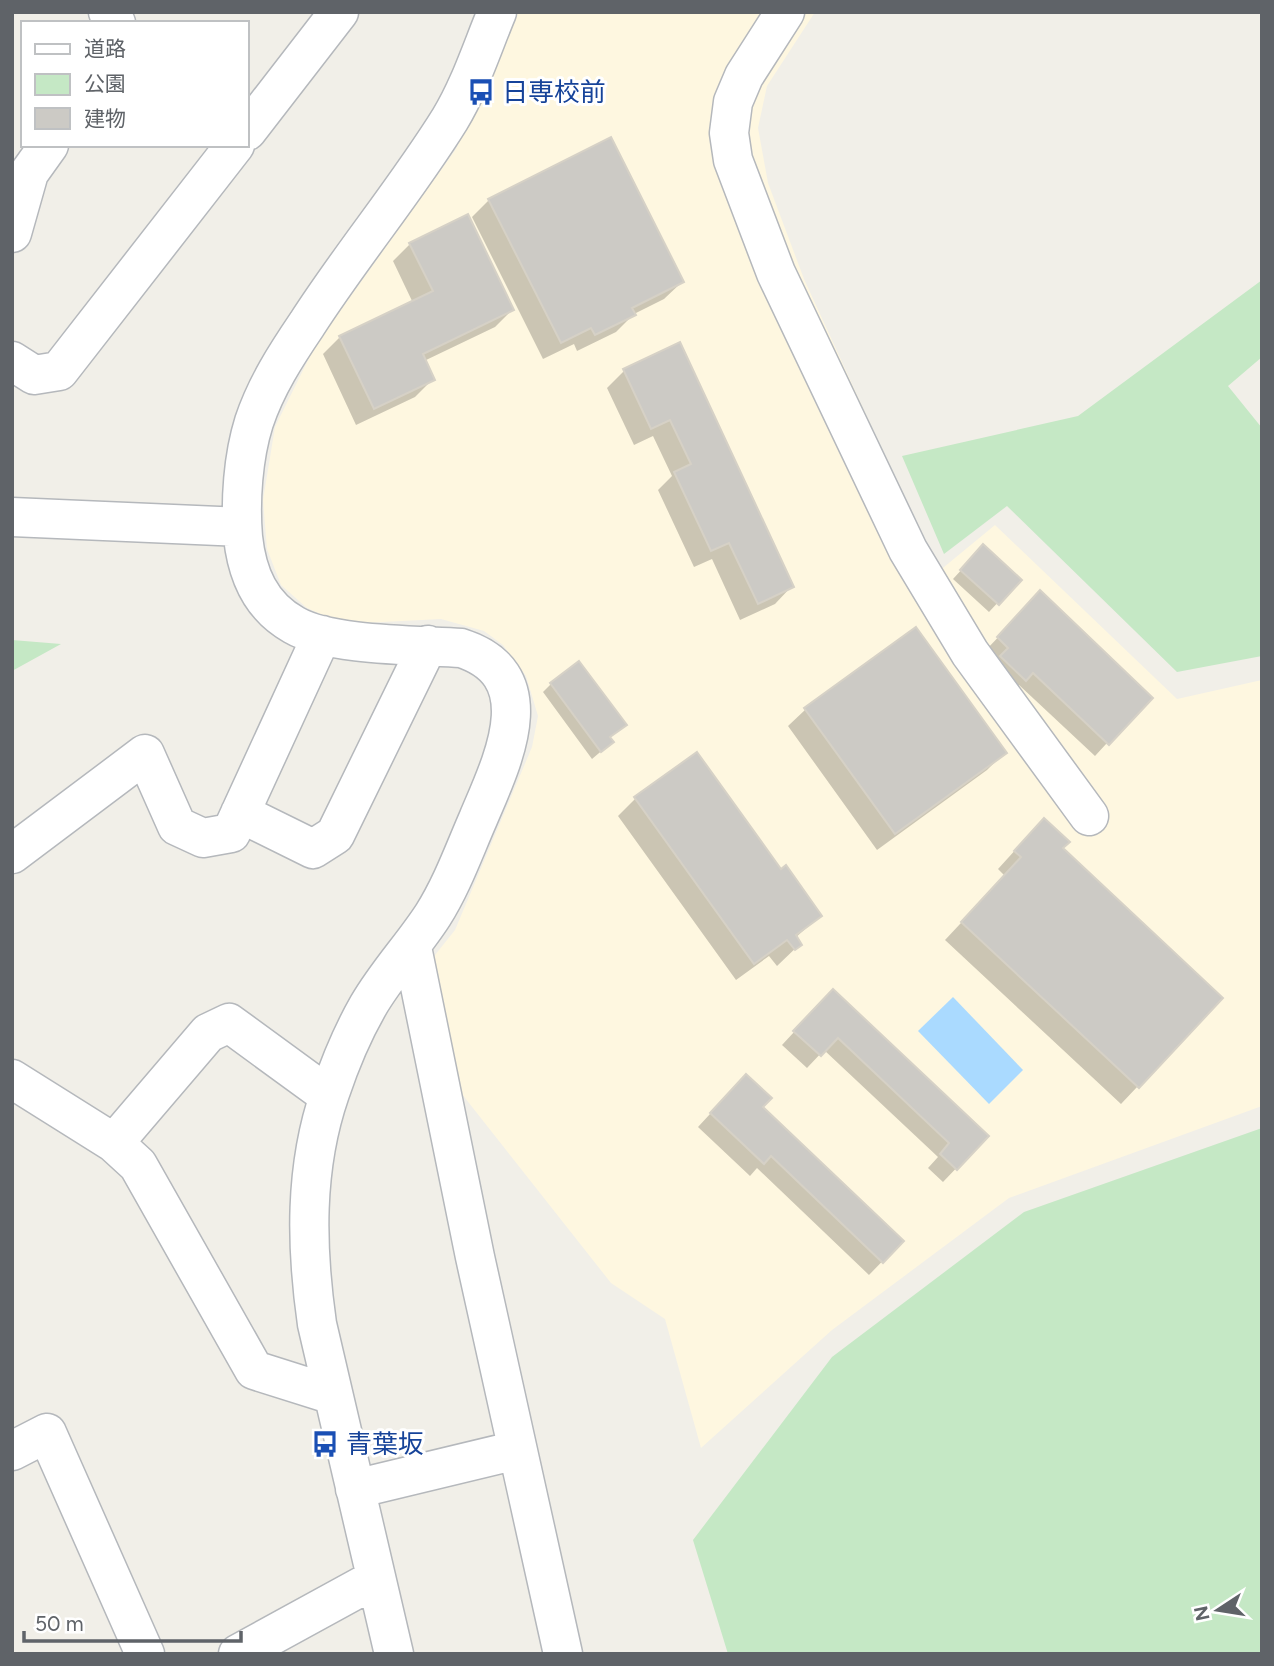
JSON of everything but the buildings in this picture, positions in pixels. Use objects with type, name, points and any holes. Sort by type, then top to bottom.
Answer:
[{"type":"street","points":[[248,130],[339,12]]},
{"type":"street","points":[[394,1654],[317,1324],[310,1274],[309,1223],[317,1136],[345,1050],[369,1004],[435,912],[457,868],[502,762],[511,731],[511,699],[500,674],[483,655],[461,648],[321,635],[295,626],[271,608],[255,586],[246,562],[242,527],[244,472],[254,423],[274,374],[340,273],[452,116],[497,12]]},
{"type":"street","points":[[785,12],[744,76],[733,102],[729,133],[733,160],[776,273],[908,550],[970,653],[1089,816]]},
{"type":"street","points":[[12,361],[34,375],[59,371],[233,147]]},
{"type":"street","points":[[12,233],[33,149]]},
{"type":"street","points":[[12,517],[242,527]]},
{"type":"street","points":[[12,854],[145,754],[177,826],[203,838],[232,833],[321,635]]},
{"type":"street","points":[[240,813],[313,849],[335,835],[428,645]]},
{"type":"street","points":[[412,947],[517,1450],[563,1654]]},
{"type":"street","points":[[114,1143],[208,1033],[229,1023],[329,1096]]},
{"type":"street","points":[[12,1079],[114,1143],[138,1165],[254,1370],[333,1395]]},
{"type":"street","points":[[12,1451],[47,1433],[145,1654]]},
{"type":"street","points":[[355,1489],[517,1450]]},
{"type":"street","points":[[238,1654],[375,1579]]},
{"type":"shaded area","points":[[516,12],[815,12],[767,86],[758,128],[768,183],[804,279],[938,572],[995,525],[1177,699],[1262,680],[1262,1106],[1009,1198],[832,1330],[701,1448],[665,1319],[611,1283],[454,1084],[427,965],[455,930],[532,747],[538,716],[526,676],[503,645],[484,631],[441,619],[343,624],[307,608],[281,585],[267,549],[263,500],[275,427],[315,346],[456,149]]},
{"type":"green space","points":[[1262,280],[1262,357],[1228,386],[1262,428],[1262,656],[1177,672],[1007,506],[944,554],[902,456],[1078,416]]},
{"type":"green space","points":[[12,640],[61,644],[12,671]]},
{"type":"green space","points":[[1262,1128],[1262,1654],[728,1654],[693,1540],[832,1357],[1024,1212]]},
{"type":"water","points":[[953,997],[1023,1070],[989,1104],[918,1031]]},
{"type":"place","name":"日専校前","points":[[481,92]]},
{"type":"place","name":"青葉坂","points":[[325,1444]]}]
